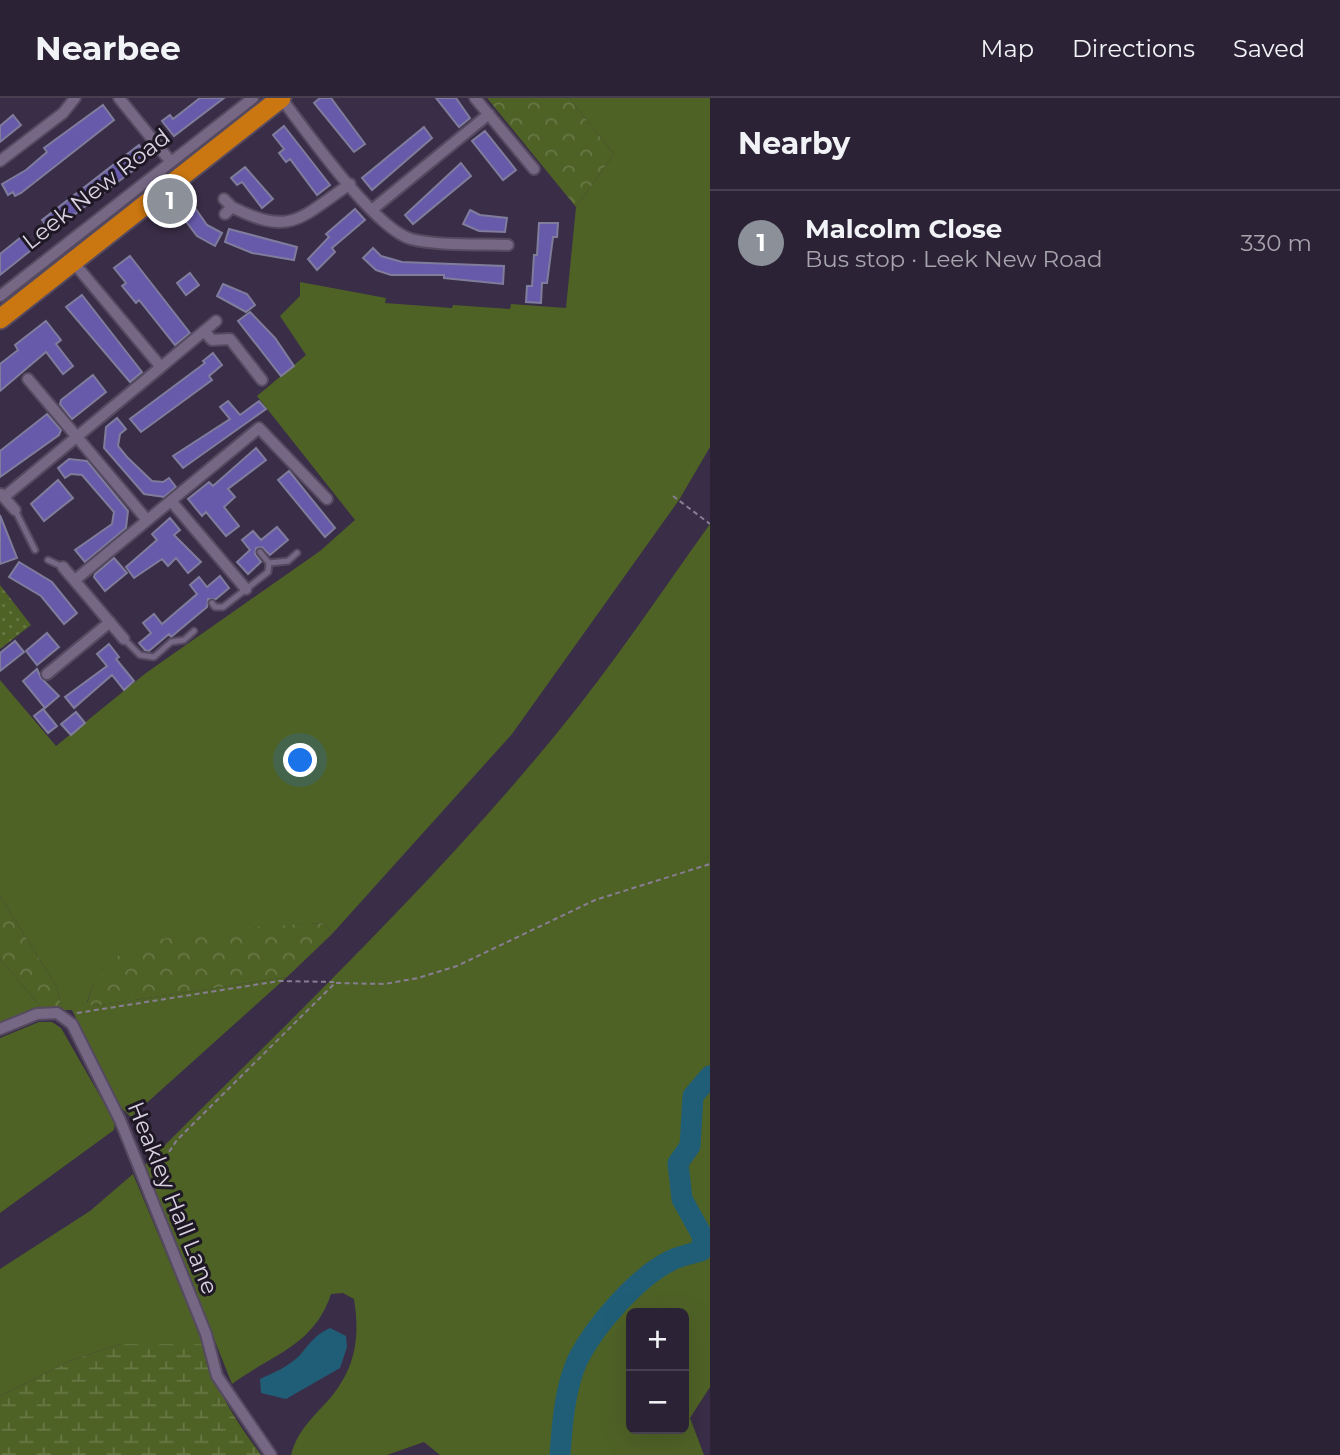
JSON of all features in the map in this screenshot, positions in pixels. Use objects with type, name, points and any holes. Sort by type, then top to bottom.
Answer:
[{"type":"highway","name":"Leek New Road","points":[[0,319],[74,263],[228,129],[281,98]]},
{"type":"street","points":[[0,162],[63,113],[75,98]]},
{"type":"street","points":[[119,98],[171,162]]},
{"type":"street","name":"Leek New Road","points":[[0,296],[171,162],[228,129],[253,98]]},
{"type":"street","points":[[281,98],[350,184],[397,234],[414,240],[508,245]]},
{"type":"street","points":[[475,98],[534,169]]},
{"type":"street","points":[[373,209],[489,114]]},
{"type":"street","points":[[227,207],[274,224],[296,222],[350,184]]},
{"type":"street","points":[[74,263],[161,367]]},
{"type":"street","points":[[15,510],[2,495],[161,367],[208,336],[216,321]]},
{"type":"street","points":[[208,336],[230,339],[262,380]]},
{"type":"street","points":[[28,379],[147,520]]},
{"type":"street","points":[[75,580],[259,428],[327,499]]},
{"type":"street","points":[[171,501],[246,589]]},
{"type":"street","points":[[63,567],[124,639]]},
{"type":"street","points":[[47,674],[110,622]]},
{"type":"street","points":[[0,1029],[37,1014],[58,1014]]},
{"type":"street","name":"Heakley Hall Lane","points":[[58,1014],[72,1024],[120,1120],[206,1334],[217,1376],[260,1444],[271,1455]]},
{"type":"lane","points":[[15,510],[35,550]]},
{"type":"lane","points":[[212,603],[220,608],[268,572],[269,563],[260,552]]},
{"type":"lane","points":[[269,563],[288,561],[297,554]]},
{"type":"lane","points":[[48,560],[63,567]]},
{"type":"lane","points":[[124,639],[140,655],[154,657],[171,642],[184,639],[194,631]]},
{"type":"path","points":[[673,496],[710,524]]},
{"type":"path","points":[[58,1014],[89,1013],[279,981],[385,984],[418,978],[457,966],[595,900],[710,864]]},
{"type":"path","points":[[146,1185],[177,1140],[335,982]]},
{"type":"green space","points":[[487,98],[569,98],[614,154],[576,207]]},
{"type":"green space","points":[[569,98],[710,98],[710,447],[679,500],[512,734],[332,934],[324,923],[269,927],[93,984],[87,1002],[94,1006],[287,977],[131,1117],[119,1106],[72,1010],[62,1010],[57,987],[0,896],[0,680],[56,746],[146,673],[320,551],[355,520],[257,396],[306,355],[280,316],[300,296],[300,282],[386,298],[385,303],[452,308],[453,305],[510,309],[511,304],[566,308],[576,207],[614,154]]},
{"type":"green space","points":[[710,524],[710,1387],[690,1418],[704,1455],[440,1455],[424,1442],[387,1455],[291,1455],[302,1430],[331,1397],[351,1363],[356,1338],[354,1299],[343,1293],[331,1294],[324,1312],[303,1337],[232,1384],[145,1165],[357,954],[460,845],[557,733]]},
{"type":"green space","points":[[0,585],[31,625],[0,649]]},
{"type":"green space","points":[[0,896],[57,987],[62,1010],[42,1008],[0,959]]},
{"type":"green space","points":[[324,923],[332,934],[287,977],[94,1006],[87,1003],[93,984],[128,945],[220,929]]},
{"type":"green space","points":[[0,959],[42,1008],[0,1024]]},
{"type":"green space","points":[[39,1022],[52,1022],[61,1028],[115,1122],[114,1130],[0,1213],[0,1038]]},
{"type":"green space","points":[[133,1174],[204,1344],[120,1344],[70,1361],[0,1396],[0,1269],[90,1211]]},
{"type":"green space","points":[[120,1344],[204,1344],[219,1388],[234,1416],[261,1455],[0,1455],[0,1396],[70,1361]]},
{"type":"water","points":[[330,1328],[346,1336],[347,1347],[340,1368],[286,1399],[261,1393],[260,1379],[291,1363],[317,1336]]},
{"type":"building","points":[[200,98],[224,98],[174,136],[162,121],[170,115],[173,119]]},
{"type":"building","points":[[320,98],[331,98],[365,144],[354,152],[314,103]]},
{"type":"building","points":[[436,98],[456,98],[470,118],[459,127]]},
{"type":"building","points":[[103,105],[114,120],[21,193],[15,196],[13,192],[8,195],[2,184],[26,170],[47,152],[44,148]]},
{"type":"building","points":[[13,115],[21,125],[0,142],[0,126]]},
{"type":"building","points":[[284,126],[330,185],[317,195],[290,159],[286,162],[279,153],[284,149],[273,135]]},
{"type":"building","points":[[424,127],[432,138],[372,190],[362,178]]},
{"type":"building","points":[[485,131],[516,170],[503,180],[472,141]]},
{"type":"building","points":[[139,145],[147,155],[141,159],[143,163],[51,232],[42,220]]},
{"type":"building","points":[[461,163],[471,176],[413,224],[405,215]]},
{"type":"building","points":[[245,167],[273,199],[262,208],[242,182],[237,185],[231,178]]},
{"type":"building","points":[[193,205],[207,225],[222,233],[215,246],[197,236],[181,215]]},
{"type":"building","points":[[355,209],[365,220],[332,248],[335,252],[317,270],[308,259],[329,237],[326,234]]},
{"type":"building","points":[[470,210],[480,215],[507,218],[505,232],[479,231],[463,224]]},
{"type":"building","points":[[539,223],[558,223],[557,237],[553,237],[547,283],[542,283],[541,303],[526,302],[527,286],[532,286]]},
{"type":"building","points":[[229,229],[297,247],[294,260],[252,253],[225,242]]},
{"type":"building","points":[[25,234],[35,247],[0,275],[0,254]]},
{"type":"building","points":[[373,248],[381,256],[402,262],[504,266],[503,284],[444,278],[444,275],[391,275],[376,270],[363,258]]},
{"type":"building","points":[[130,256],[190,333],[175,345],[139,300],[136,303],[122,286],[126,283],[114,268]]},
{"type":"building","points":[[190,273],[199,285],[186,295],[177,283]]},
{"type":"building","points":[[223,284],[247,294],[255,305],[246,312],[217,296]]},
{"type":"building","points":[[82,295],[142,372],[130,382],[66,307]]},
{"type":"building","points":[[250,312],[275,338],[294,366],[281,376],[238,321]]},
{"type":"building","points":[[46,321],[61,340],[56,344],[73,366],[63,374],[46,352],[0,391],[0,364],[18,350],[15,345]]},
{"type":"building","points":[[213,353],[222,365],[209,376],[212,380],[141,432],[130,419],[205,363],[203,361]]},
{"type":"building","points":[[93,375],[106,392],[72,419],[60,404],[61,400]]},
{"type":"building","points":[[228,401],[240,415],[259,401],[266,409],[183,468],[173,456],[230,419],[220,407]]},
{"type":"building","points":[[47,414],[61,430],[59,435],[0,477],[0,451]]},
{"type":"building","points":[[117,418],[126,429],[120,434],[118,446],[127,457],[152,481],[163,482],[169,478],[176,487],[164,497],[144,494],[104,448],[106,427]]},
{"type":"building","points":[[256,448],[266,460],[228,489],[235,497],[224,507],[239,526],[226,536],[206,512],[202,516],[188,499],[209,482],[213,486]]},
{"type":"building","points":[[69,459],[87,461],[128,511],[126,528],[85,562],[75,550],[112,524],[114,512],[82,475],[71,474],[65,478],[58,468]]},
{"type":"building","points":[[289,471],[335,528],[325,537],[278,480]]},
{"type":"building","points":[[58,480],[73,498],[44,521],[31,504]]},
{"type":"building","points":[[0,515],[17,558],[0,564]]},
{"type":"building","points":[[170,518],[180,530],[174,535],[201,562],[188,573],[176,558],[168,566],[162,559],[134,578],[126,567],[157,540],[152,534]]},
{"type":"building","points":[[277,527],[288,540],[270,555],[262,547],[256,548],[255,554],[261,562],[248,574],[237,562],[250,550],[242,540],[253,531],[261,540]]},
{"type":"building","points":[[114,558],[127,573],[105,591],[94,577]]},
{"type":"building","points":[[19,562],[52,582],[77,613],[64,624],[41,596],[9,577]]},
{"type":"building","points":[[220,576],[229,588],[216,599],[208,599],[207,607],[171,637],[169,634],[149,651],[145,650],[139,643],[151,633],[143,623],[154,614],[162,624],[197,594],[190,585],[199,577],[207,587]]},
{"type":"building","points":[[47,633],[59,647],[37,665],[26,651]]},
{"type":"building","points":[[15,641],[24,652],[0,671],[0,653]]},
{"type":"building","points":[[109,644],[119,657],[116,659],[134,681],[124,690],[112,675],[74,708],[65,697],[107,666],[97,654]]},
{"type":"building","points":[[37,669],[41,678],[59,696],[45,708],[23,681]]},
{"type":"building","points":[[43,709],[57,726],[48,733],[34,716]]},
{"type":"building","points":[[76,712],[85,723],[71,735],[61,724]]},
{"type":"waterway","points":[[560,1455],[567,1394],[585,1346],[618,1304],[644,1279],[674,1259],[701,1251],[703,1237],[682,1199],[678,1163],[690,1146],[693,1096],[710,1076]]},
{"type":"place","name":"Malcolm Close","points":[[170,201]]}]
